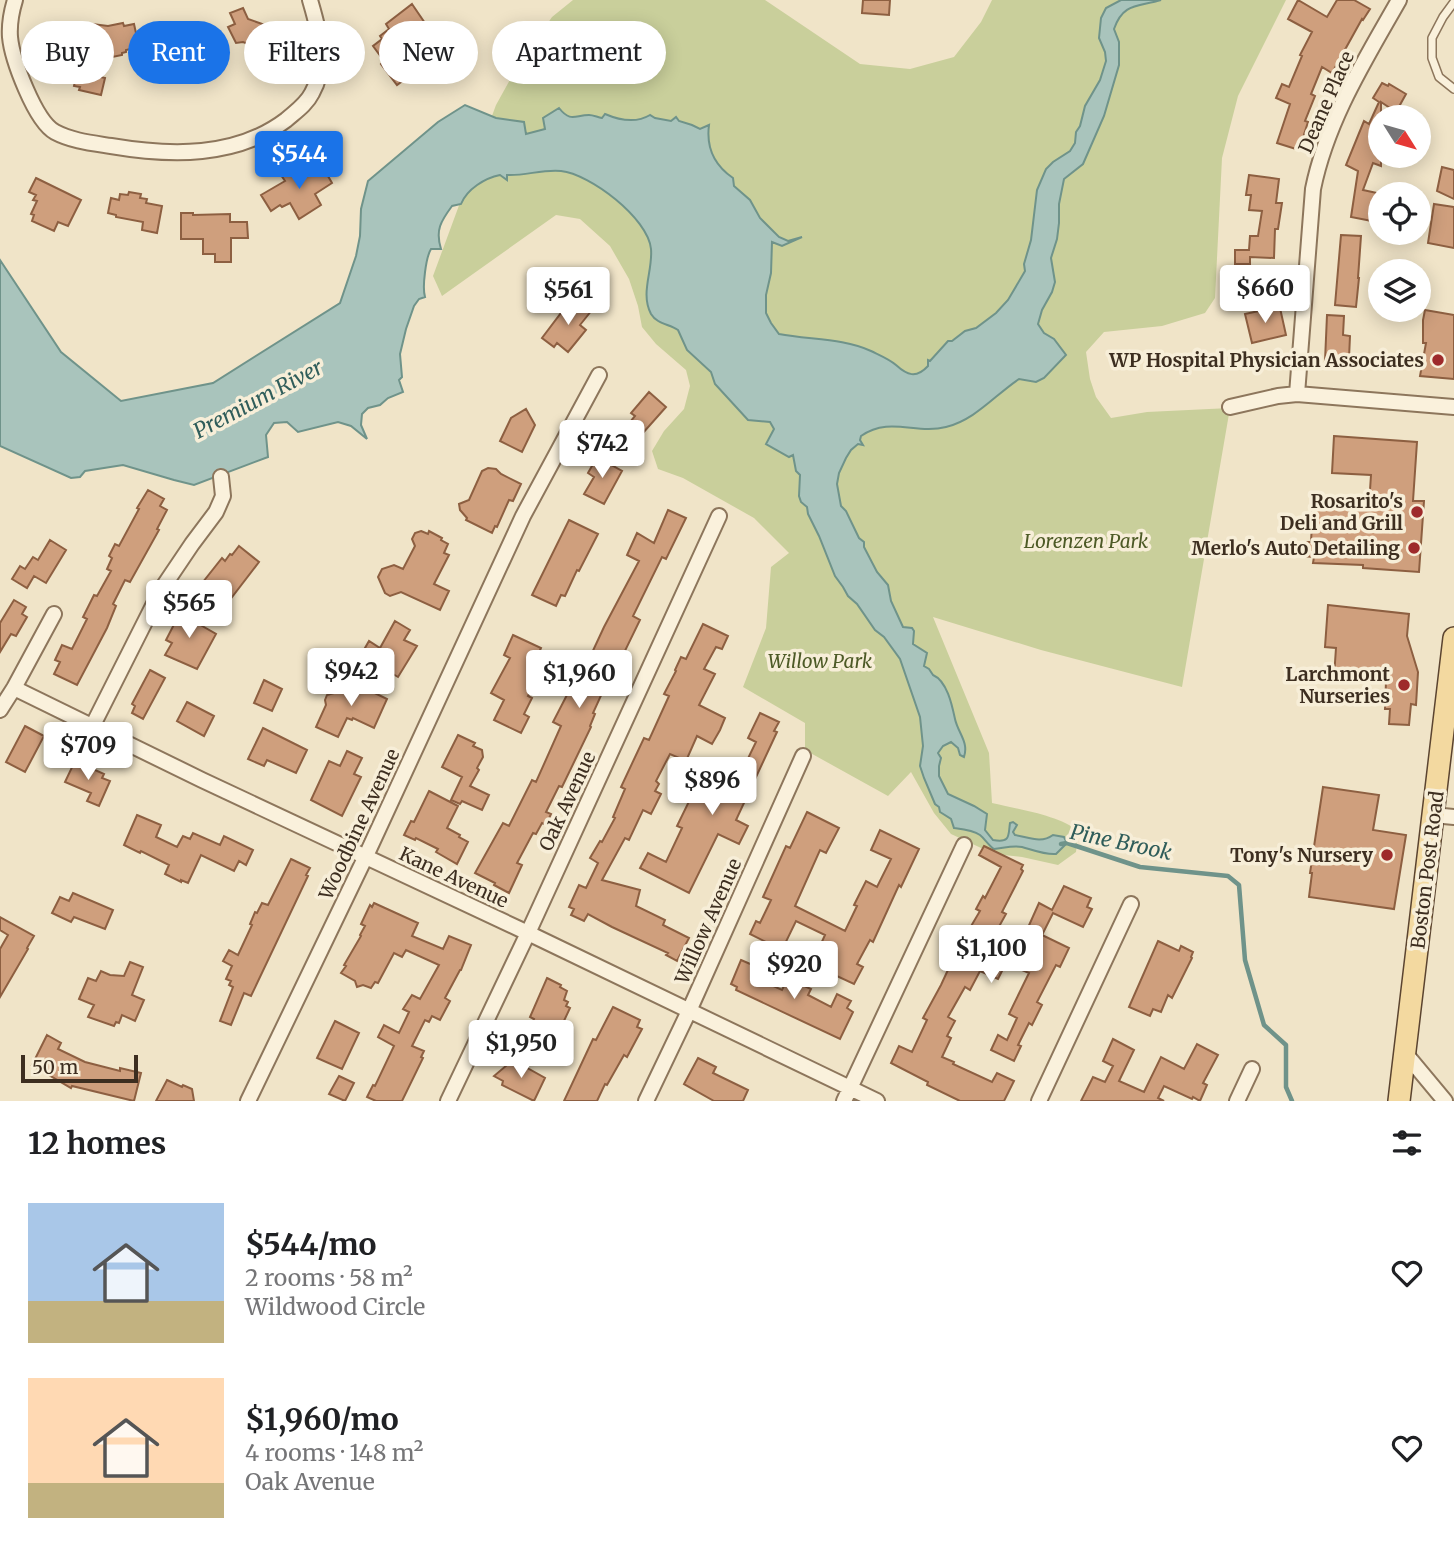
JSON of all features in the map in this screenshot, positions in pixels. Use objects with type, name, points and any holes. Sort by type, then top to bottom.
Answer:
[{"type":"main road","name":"Boston Post Road","points":[[1399,1101],[1444,816],[1454,638]]},
{"type":"street","points":[[15,0],[10,16],[10,39],[20,75],[32,102],[52,131],[77,141],[129,149],[189,153],[255,139],[301,107],[312,93],[321,58],[321,34],[310,0]]},
{"type":"street","name":"Deane Place","points":[[1297,394],[1313,189],[1319,163],[1353,80],[1399,0]]},
{"type":"street","name":"Woodbine Avenue","points":[[248,1101],[365,858],[523,516],[599,375]]},
{"type":"street","points":[[1230,407],[1297,394],[1454,407]]},
{"type":"street","points":[[92,727],[161,590],[216,512],[223,496],[221,477]]},
{"type":"street","name":"Oak Avenue","points":[[448,1101],[719,516]]},
{"type":"street","points":[[0,709],[54,614]]},
{"type":"street","name":"Kane Avenue","points":[[14,688],[365,858],[689,1010],[847,1094],[877,1101]]},
{"type":"street","name":"Willow Avenue","points":[[646,1101],[803,756]]},
{"type":"street","points":[[847,1094],[964,845]]},
{"type":"street","points":[[1040,1101],[1131,904]]},
{"type":"street","points":[[1405,1053],[1445,1101]]},
{"type":"street","points":[[1237,1101],[1252,1069]]},
{"type":"lane","points":[[1454,2],[1432,38],[1432,58],[1439,77],[1454,89]]},
{"type":"green space","points":[[573,0],[765,0],[860,64],[910,69],[954,57],[981,22],[992,0],[1286,0],[1238,96],[1222,158],[1215,298],[1205,313],[1162,326],[1104,332],[1086,352],[1096,397],[1111,418],[1147,412],[1230,408],[1182,687],[1041,650],[933,617],[989,753],[992,803],[1049,817],[1078,831],[1076,852],[1058,865],[994,854],[951,834],[934,813],[911,772],[888,796],[805,750],[805,723],[743,687],[766,628],[771,567],[789,553],[754,518],[683,478],[658,469],[652,451],[664,431],[684,409],[690,386],[686,370],[656,344],[642,327],[629,279],[610,246],[580,219],[556,215],[442,296],[433,276],[496,105],[508,84],[666,84],[666,21],[549,21]]},
{"type":"water","name":"Premium River","points":[[1121,0],[1161,0],[1132,7],[1122,14],[1118,21],[1114,29],[1119,42],[1119,65],[1104,116],[1083,164],[1064,179],[1057,239],[1051,258],[1055,282],[1038,324],[1066,355],[1044,378],[1036,382],[1019,379],[976,413],[956,424],[935,429],[882,427],[861,436],[863,445],[858,444],[851,450],[839,473],[837,484],[841,506],[864,542],[877,572],[888,585],[891,601],[903,627],[912,628],[913,644],[927,653],[924,666],[942,682],[948,694],[965,752],[964,757],[960,755],[958,748],[951,742],[943,746],[938,753],[941,758],[939,776],[948,794],[987,814],[985,830],[993,840],[1006,839],[1010,823],[1013,822],[1017,825],[1013,832],[1015,835],[1039,839],[1053,835],[1064,837],[1067,843],[1056,854],[1019,846],[994,849],[977,833],[954,828],[951,819],[940,812],[920,766],[923,746],[920,717],[900,659],[835,576],[807,507],[801,502],[800,475],[796,471],[793,455],[789,457],[766,444],[774,429],[770,422],[748,420],[715,384],[711,372],[687,350],[678,330],[660,322],[651,314],[647,290],[651,249],[640,224],[616,199],[573,174],[548,171],[507,175],[507,180],[500,175],[494,176],[472,189],[461,204],[452,206],[440,226],[441,249],[431,249],[428,258],[424,280],[425,297],[419,299],[414,306],[406,329],[400,354],[402,377],[399,380],[403,392],[388,398],[380,405],[368,408],[362,414],[361,425],[367,439],[351,426],[338,422],[298,432],[287,422],[274,423],[266,435],[268,457],[194,485],[123,465],[85,471],[80,477],[71,478],[0,446],[0,260],[61,352],[121,401],[213,383],[340,303],[356,256],[361,209],[368,181],[438,122],[465,105],[496,118],[524,122],[526,134],[545,129],[543,118],[559,108],[570,117],[589,115],[602,118],[605,114],[633,120],[650,115],[671,121],[676,117],[679,121],[700,129],[709,125],[710,148],[716,162],[733,178],[734,186],[750,200],[760,218],[779,237],[788,241],[802,237],[782,246],[772,242],[766,313],[779,334],[860,347],[884,357],[908,373],[919,373],[948,341],[976,328],[996,313],[1008,300],[1025,271],[1037,190],[1046,169],[1070,151],[1075,143],[1085,106],[1100,80],[1106,61],[1099,38],[1101,18],[1106,8]]},
{"type":"building","points":[[863,0],[890,0],[889,15],[862,13]]},
{"type":"building","points":[[1298,0],[1327,17],[1337,0],[1354,0],[1370,9],[1332,73],[1322,67],[1311,94],[1315,96],[1305,121],[1308,122],[1299,150],[1277,143],[1290,104],[1276,98],[1282,84],[1289,87],[1302,56],[1300,55],[1312,32],[1288,19]]},
{"type":"building","points":[[412,4],[424,21],[390,21]]},
{"type":"building","points":[[243,8],[248,19],[254,21],[244,21],[244,42],[236,43],[230,31],[230,26],[235,24],[230,13]]},
{"type":"building","points":[[114,25],[128,25],[128,50],[122,55],[114,57]]},
{"type":"building","points":[[379,41],[379,54],[373,46]]},
{"type":"building","points":[[1382,83],[1406,94],[1400,105],[1386,105],[1381,102],[1381,105],[1378,105],[1379,102],[1373,98]]},
{"type":"building","points":[[104,84],[101,95],[79,90],[80,87],[74,86]]},
{"type":"building","points":[[1364,121],[1368,123],[1368,168],[1371,168],[1363,190],[1368,191],[1368,220],[1351,217],[1358,171],[1346,165]]},
{"type":"building","points":[[321,164],[332,183],[315,194],[321,205],[299,219],[290,203],[271,211],[261,195],[285,181],[281,175],[294,167],[299,177]]},
{"type":"building","points":[[1442,167],[1454,170],[1454,199],[1437,191]]},
{"type":"building","points":[[1249,175],[1279,179],[1276,203],[1282,203],[1278,229],[1275,229],[1274,258],[1250,257],[1250,264],[1235,264],[1235,250],[1249,250],[1250,236],[1258,236],[1262,211],[1249,210],[1251,195],[1246,195]]},
{"type":"building","points":[[36,178],[81,200],[68,226],[58,222],[54,231],[32,221],[34,215],[31,214],[37,201],[33,200],[36,195],[29,192]]},
{"type":"building","points":[[129,192],[141,194],[140,198],[147,199],[146,203],[162,206],[157,233],[142,230],[143,222],[108,213],[111,198],[119,200],[120,194],[128,195]]},
{"type":"building","points":[[1434,204],[1454,207],[1454,248],[1431,244]]},
{"type":"building","points":[[181,213],[230,214],[230,222],[247,222],[248,238],[231,238],[231,262],[215,262],[215,254],[203,254],[203,239],[181,239]]},
{"type":"building","points":[[1341,235],[1361,236],[1356,307],[1335,305]]},
{"type":"building","points":[[578,299],[592,310],[580,325],[586,330],[568,352],[557,343],[554,347],[542,338],[564,309],[568,312]]},
{"type":"building","points":[[1280,308],[1286,335],[1252,343],[1245,314]]},
{"type":"building","name":"WP Hospital Physician Associates","points":[[1431,311],[1454,315],[1454,379],[1420,376],[1426,343],[1423,343],[1423,322],[1431,322]]},
{"type":"building","points":[[1327,315],[1344,316],[1343,335],[1350,336],[1349,358],[1340,357],[1340,362],[1325,361]]},
{"type":"building","points":[[649,392],[666,407],[635,442],[622,432],[635,416],[631,413]]},
{"type":"building","points":[[526,409],[535,425],[522,452],[500,441],[511,418]]},
{"type":"building","points":[[1334,436],[1417,442],[1413,501],[1424,501],[1419,572],[1363,568],[1363,565],[1313,563],[1314,557],[1302,556],[1302,542],[1311,542],[1313,504],[1321,505],[1322,502],[1369,505],[1371,475],[1332,473]]},
{"type":"building","points":[[597,457],[622,471],[604,504],[584,494],[594,477],[588,473]]},
{"type":"building","points":[[488,468],[496,469],[521,484],[513,501],[509,500],[492,533],[466,520],[459,504],[469,500],[482,471]]},
{"type":"building","points":[[148,490],[164,499],[160,506],[167,510],[130,582],[125,580],[113,604],[116,606],[107,628],[77,685],[54,674],[60,662],[55,660],[62,645],[72,649],[87,619],[83,617],[94,595],[97,596],[111,571],[107,569],[112,558],[109,556],[115,544],[119,546]]},
{"type":"building","points":[[668,510],[686,518],[666,559],[662,557],[633,616],[640,620],[605,692],[603,691],[593,713],[595,714],[591,727],[562,787],[559,786],[546,812],[551,814],[546,825],[542,823],[536,834],[533,833],[517,863],[522,865],[509,893],[475,873],[503,823],[509,826],[532,780],[536,782],[561,726],[553,722],[569,691],[566,689],[576,667],[584,670],[639,561],[627,555],[637,533],[654,543]]},
{"type":"building","points":[[569,520],[598,534],[565,596],[561,595],[556,606],[532,595]]},
{"type":"building","points":[[421,531],[428,534],[429,531],[448,544],[444,553],[449,555],[434,584],[449,591],[440,610],[401,592],[390,596],[385,593],[378,577],[382,569],[394,565],[403,569],[415,546],[412,539],[415,533]]},
{"type":"building","points":[[50,540],[66,550],[46,583],[34,576],[27,588],[12,579],[20,566],[25,569],[33,557],[38,560]]},
{"type":"building","points":[[239,546],[259,562],[229,601],[223,604],[218,600],[217,602],[199,587],[222,558],[225,561]]},
{"type":"building","points":[[14,600],[26,607],[22,614],[27,617],[16,636],[11,634],[0,652],[0,623]]},
{"type":"building","points":[[1328,605],[1409,614],[1407,636],[1418,672],[1416,705],[1411,704],[1409,725],[1389,724],[1390,709],[1385,709],[1386,681],[1334,677],[1336,648],[1325,647]]},
{"type":"building","points":[[183,607],[201,617],[197,623],[216,634],[197,669],[165,655],[172,643],[166,640]]},
{"type":"building","points":[[395,621],[410,630],[404,640],[417,646],[398,677],[361,655],[369,641],[380,648]]},
{"type":"building","points":[[703,624],[728,636],[722,649],[716,647],[704,669],[715,674],[699,705],[725,718],[712,744],[697,736],[686,761],[670,754],[656,781],[659,784],[655,791],[661,794],[651,814],[643,810],[629,840],[625,838],[602,880],[640,890],[636,906],[665,920],[663,925],[689,938],[677,961],[666,955],[668,953],[588,914],[584,921],[571,915],[574,909],[569,907],[579,885],[586,888],[598,863],[590,858],[615,818],[613,817],[625,789],[621,787],[644,738],[649,740],[669,696],[664,694],[681,657],[686,659]]},
{"type":"building","points":[[513,635],[541,648],[534,664],[542,668],[528,696],[532,698],[524,714],[529,717],[521,733],[494,720],[504,700],[491,693],[510,658],[504,655]]},
{"type":"building","points":[[150,670],[165,678],[143,719],[132,713],[135,706],[132,704]]},
{"type":"building","points":[[344,678],[387,699],[374,728],[347,718],[338,737],[316,727],[326,705],[327,695],[338,692]]},
{"type":"building","points":[[264,680],[282,689],[272,711],[254,703]]},
{"type":"building","points":[[187,702],[214,716],[204,736],[177,721]]},
{"type":"building","points":[[760,713],[779,722],[774,731],[777,732],[736,820],[748,826],[739,844],[718,834],[689,893],[640,868],[648,853],[666,862],[682,828],[677,826],[697,785],[721,796],[730,776],[738,779],[756,742],[748,738]]},
{"type":"building","points":[[25,726],[44,736],[25,772],[6,762]]},
{"type":"building","points":[[263,728],[307,750],[296,773],[267,760],[264,766],[248,759]]},
{"type":"building","points":[[458,735],[475,743],[473,746],[482,750],[483,757],[477,768],[479,770],[470,786],[489,795],[482,810],[462,801],[460,804],[451,800],[462,777],[442,767]]},
{"type":"building","points":[[347,751],[362,758],[354,774],[361,777],[342,816],[311,800],[329,761],[340,766]]},
{"type":"building","points":[[75,761],[104,774],[102,778],[110,781],[99,806],[87,801],[91,793],[65,782]]},
{"type":"building","points":[[1323,787],[1379,795],[1373,830],[1406,835],[1394,909],[1309,897]]},
{"type":"building","points":[[429,791],[458,806],[447,828],[468,842],[457,864],[436,852],[438,849],[404,835],[411,821],[414,822]]},
{"type":"building","points":[[807,812],[839,828],[826,853],[820,850],[795,906],[845,931],[866,881],[877,887],[891,859],[871,850],[880,830],[919,849],[873,942],[870,940],[857,964],[863,967],[854,984],[828,972],[836,953],[820,946],[825,935],[796,921],[782,950],[750,934],[756,921],[760,923],[771,900],[763,897],[786,846],[790,848]]},
{"type":"building","points":[[137,815],[161,825],[156,837],[177,847],[183,836],[190,839],[193,833],[220,845],[224,836],[253,850],[246,865],[239,861],[234,871],[201,855],[188,883],[181,882],[165,874],[169,865],[124,845]]},
{"type":"building","points":[[984,846],[1023,865],[1023,871],[1002,912],[1006,914],[991,941],[1015,952],[1018,950],[1039,903],[1052,910],[1064,886],[1091,898],[1087,907],[1092,909],[1083,927],[1053,913],[1042,935],[1069,948],[1060,967],[1056,965],[1037,1002],[1042,1005],[1018,1045],[1021,1046],[1014,1061],[991,1050],[998,1035],[1007,1040],[1017,1018],[1009,1014],[1029,973],[1006,963],[998,979],[980,971],[970,990],[965,987],[948,1017],[955,1021],[947,1036],[951,1038],[942,1057],[992,1082],[997,1073],[1014,1081],[1004,1101],[960,1101],[891,1063],[899,1046],[912,1052],[927,1020],[923,1018],[965,933],[980,911],[976,909],[983,896],[985,898],[1001,867],[979,855]]},
{"type":"building","points":[[291,859],[310,868],[306,875],[308,876],[251,996],[244,993],[231,1025],[220,1021],[233,987],[229,985],[231,981],[226,979],[232,966],[223,961],[229,950],[238,955],[255,912],[257,913],[262,903],[268,905]]},
{"type":"building","points":[[73,893],[113,910],[105,929],[74,917],[71,922],[52,913],[60,897],[69,901]]},
{"type":"building","points":[[374,903],[418,923],[412,936],[443,949],[449,936],[471,945],[445,998],[450,1001],[440,1020],[432,1016],[429,1022],[425,1020],[412,1046],[424,1051],[421,1057],[423,1058],[402,1101],[376,1101],[367,1097],[394,1046],[378,1037],[384,1025],[399,1033],[409,1012],[403,1009],[412,995],[420,999],[439,965],[406,950],[402,957],[394,953],[378,983],[375,982],[371,988],[363,985],[357,987],[355,981],[341,973],[361,936],[365,926],[361,924],[370,905],[372,907]]},
{"type":"building","points":[[0,917],[34,936],[0,997],[0,949],[8,935],[0,930]]},
{"type":"building","points":[[1158,941],[1179,951],[1181,946],[1193,952],[1172,998],[1168,995],[1161,1012],[1153,1009],[1150,1016],[1129,1007]]},
{"type":"building","points":[[741,960],[762,969],[758,979],[782,990],[785,984],[798,990],[800,984],[811,989],[808,995],[831,1007],[837,994],[851,1001],[847,1008],[853,1012],[840,1039],[736,990],[737,987],[731,984]]},
{"type":"building","points":[[130,962],[143,967],[132,995],[144,1000],[135,1021],[122,1015],[119,1023],[116,1022],[114,1026],[88,1017],[94,1005],[79,999],[88,978],[96,981],[101,971],[124,976]]},
{"type":"building","points":[[547,978],[567,991],[564,1000],[570,1008],[563,1023],[561,1022],[558,1028],[550,1024],[546,1033],[531,1026],[534,1019],[530,1017]]},
{"type":"building","points":[[613,1007],[640,1020],[637,1027],[642,1029],[627,1057],[624,1055],[607,1085],[605,1084],[597,1101],[564,1101],[593,1039],[596,1040]]},
{"type":"building","points":[[335,1021],[359,1033],[342,1069],[317,1058]]},
{"type":"building","points":[[47,1035],[61,1043],[58,1049],[85,1062],[141,1073],[134,1101],[72,1086],[71,1088],[32,1065]]},
{"type":"building","points":[[1113,1039],[1134,1050],[1119,1081],[1144,1092],[1161,1057],[1184,1069],[1197,1044],[1218,1055],[1203,1083],[1207,1085],[1200,1101],[1164,1086],[1158,1098],[1164,1101],[1081,1101],[1093,1077],[1105,1082],[1113,1066],[1103,1061]]},
{"type":"building","points":[[698,1058],[716,1067],[713,1073],[748,1090],[743,1101],[714,1101],[684,1084]]},
{"type":"building","points":[[513,1060],[545,1078],[534,1101],[502,1085],[503,1081],[494,1076]]},
{"type":"building","points":[[339,1076],[354,1083],[345,1101],[329,1094]]},
{"type":"building","points":[[167,1080],[192,1089],[194,1101],[156,1101]]},
{"type":"waterway","name":"Pine Brook","points":[[1061,844],[1067,843],[1140,867],[1228,876],[1239,885],[1245,960],[1264,1025],[1286,1045],[1286,1087],[1292,1101]]},
{"type":"place","name":"WP Hospital Physician Associates","points":[[1438,360]]},
{"type":"place","name":"Rosarito's Deli and Grill","points":[[1417,512]]},
{"type":"place","name":"Merlo's Auto Detailing","points":[[1414,548]]},
{"type":"place","name":"Larchmont Nurseries","points":[[1404,685]]},
{"type":"place","name":"Tony's Nursery","points":[[1387,855]]},
{"type":"park label","name":"Lorenzen Park","points":[[1086,541]]},
{"type":"park label","name":"Willow Park","points":[[820,661]]}]
